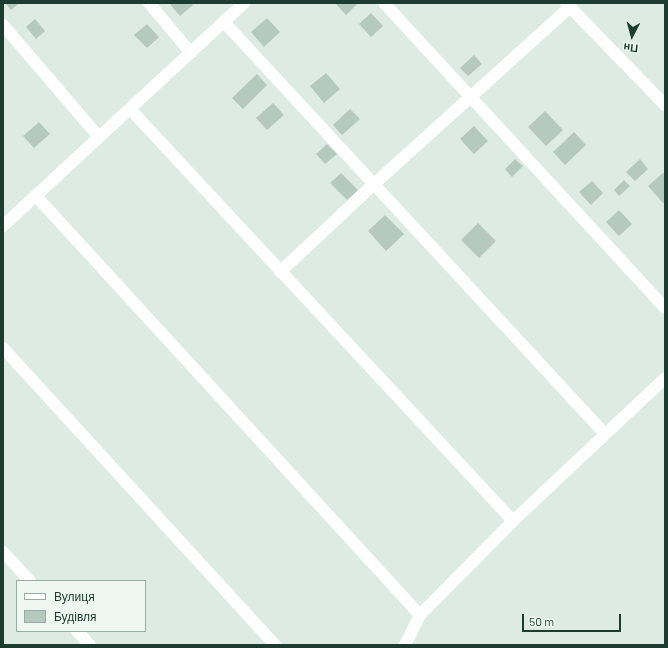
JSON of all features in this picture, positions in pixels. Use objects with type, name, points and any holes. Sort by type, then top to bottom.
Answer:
[{"type":"street","points":[[149,3],[191,53]]},
{"type":"street","points":[[4,224],[244,3]]},
{"type":"street","points":[[384,3],[665,308]]},
{"type":"street","points":[[280,272],[568,5],[665,105]]},
{"type":"street","points":[[224,22],[605,434]]},
{"type":"street","points":[[3,25],[99,137]]},
{"type":"street","points":[[130,109],[513,521]]},
{"type":"street","points":[[36,196],[420,615]]},
{"type":"street","points":[[3,348],[275,645]]},
{"type":"street","points":[[405,645],[420,615],[513,521],[665,378]]},
{"type":"street","points":[[3,552],[29,580]]},
{"type":"street","points":[[78,632],[90,645]]},
{"type":"building","points":[[5,3],[19,3],[11,10]]},
{"type":"building","points":[[169,3],[191,3],[193,5],[180,16]]},
{"type":"building","points":[[335,3],[358,3],[346,15]]},
{"type":"building","points":[[371,13],[383,26],[371,37],[359,24]]},
{"type":"building","points":[[267,18],[280,32],[264,47],[251,32]]},
{"type":"building","points":[[35,19],[45,31],[36,39],[26,27]]},
{"type":"building","points":[[147,24],[159,37],[147,48],[134,35]]},
{"type":"building","points":[[474,55],[482,64],[468,76],[460,68]]},
{"type":"building","points":[[326,73],[340,89],[324,103],[310,86]]},
{"type":"building","points":[[257,74],[267,85],[243,109],[232,98]]},
{"type":"building","points":[[273,103],[284,115],[267,130],[256,118]]},
{"type":"building","points":[[350,109],[360,119],[342,135],[333,125]]},
{"type":"building","points":[[545,111],[563,130],[546,146],[528,127]]},
{"type":"building","points":[[39,122],[50,134],[34,148],[23,136]]},
{"type":"building","points":[[474,126],[488,141],[474,154],[460,139]]},
{"type":"building","points":[[574,132],[586,145],[565,165],[553,152]]},
{"type":"building","points":[[327,144],[337,154],[325,164],[316,154]]},
{"type":"building","points":[[515,159],[523,166],[512,177],[505,169]]},
{"type":"building","points":[[640,159],[648,169],[635,181],[626,172]]},
{"type":"building","points":[[341,173],[358,190],[347,200],[330,183]]},
{"type":"building","points":[[663,173],[665,175],[665,202],[663,203],[648,186]]},
{"type":"building","points":[[624,180],[630,186],[619,196],[614,190]]},
{"type":"building","points":[[592,181],[603,193],[591,205],[579,192]]},
{"type":"building","points":[[619,210],[632,224],[619,236],[606,222]]},
{"type":"building","points":[[385,215],[404,234],[386,251],[368,231]]},
{"type":"building","points":[[478,223],[496,241],[479,258],[461,240]]}]
